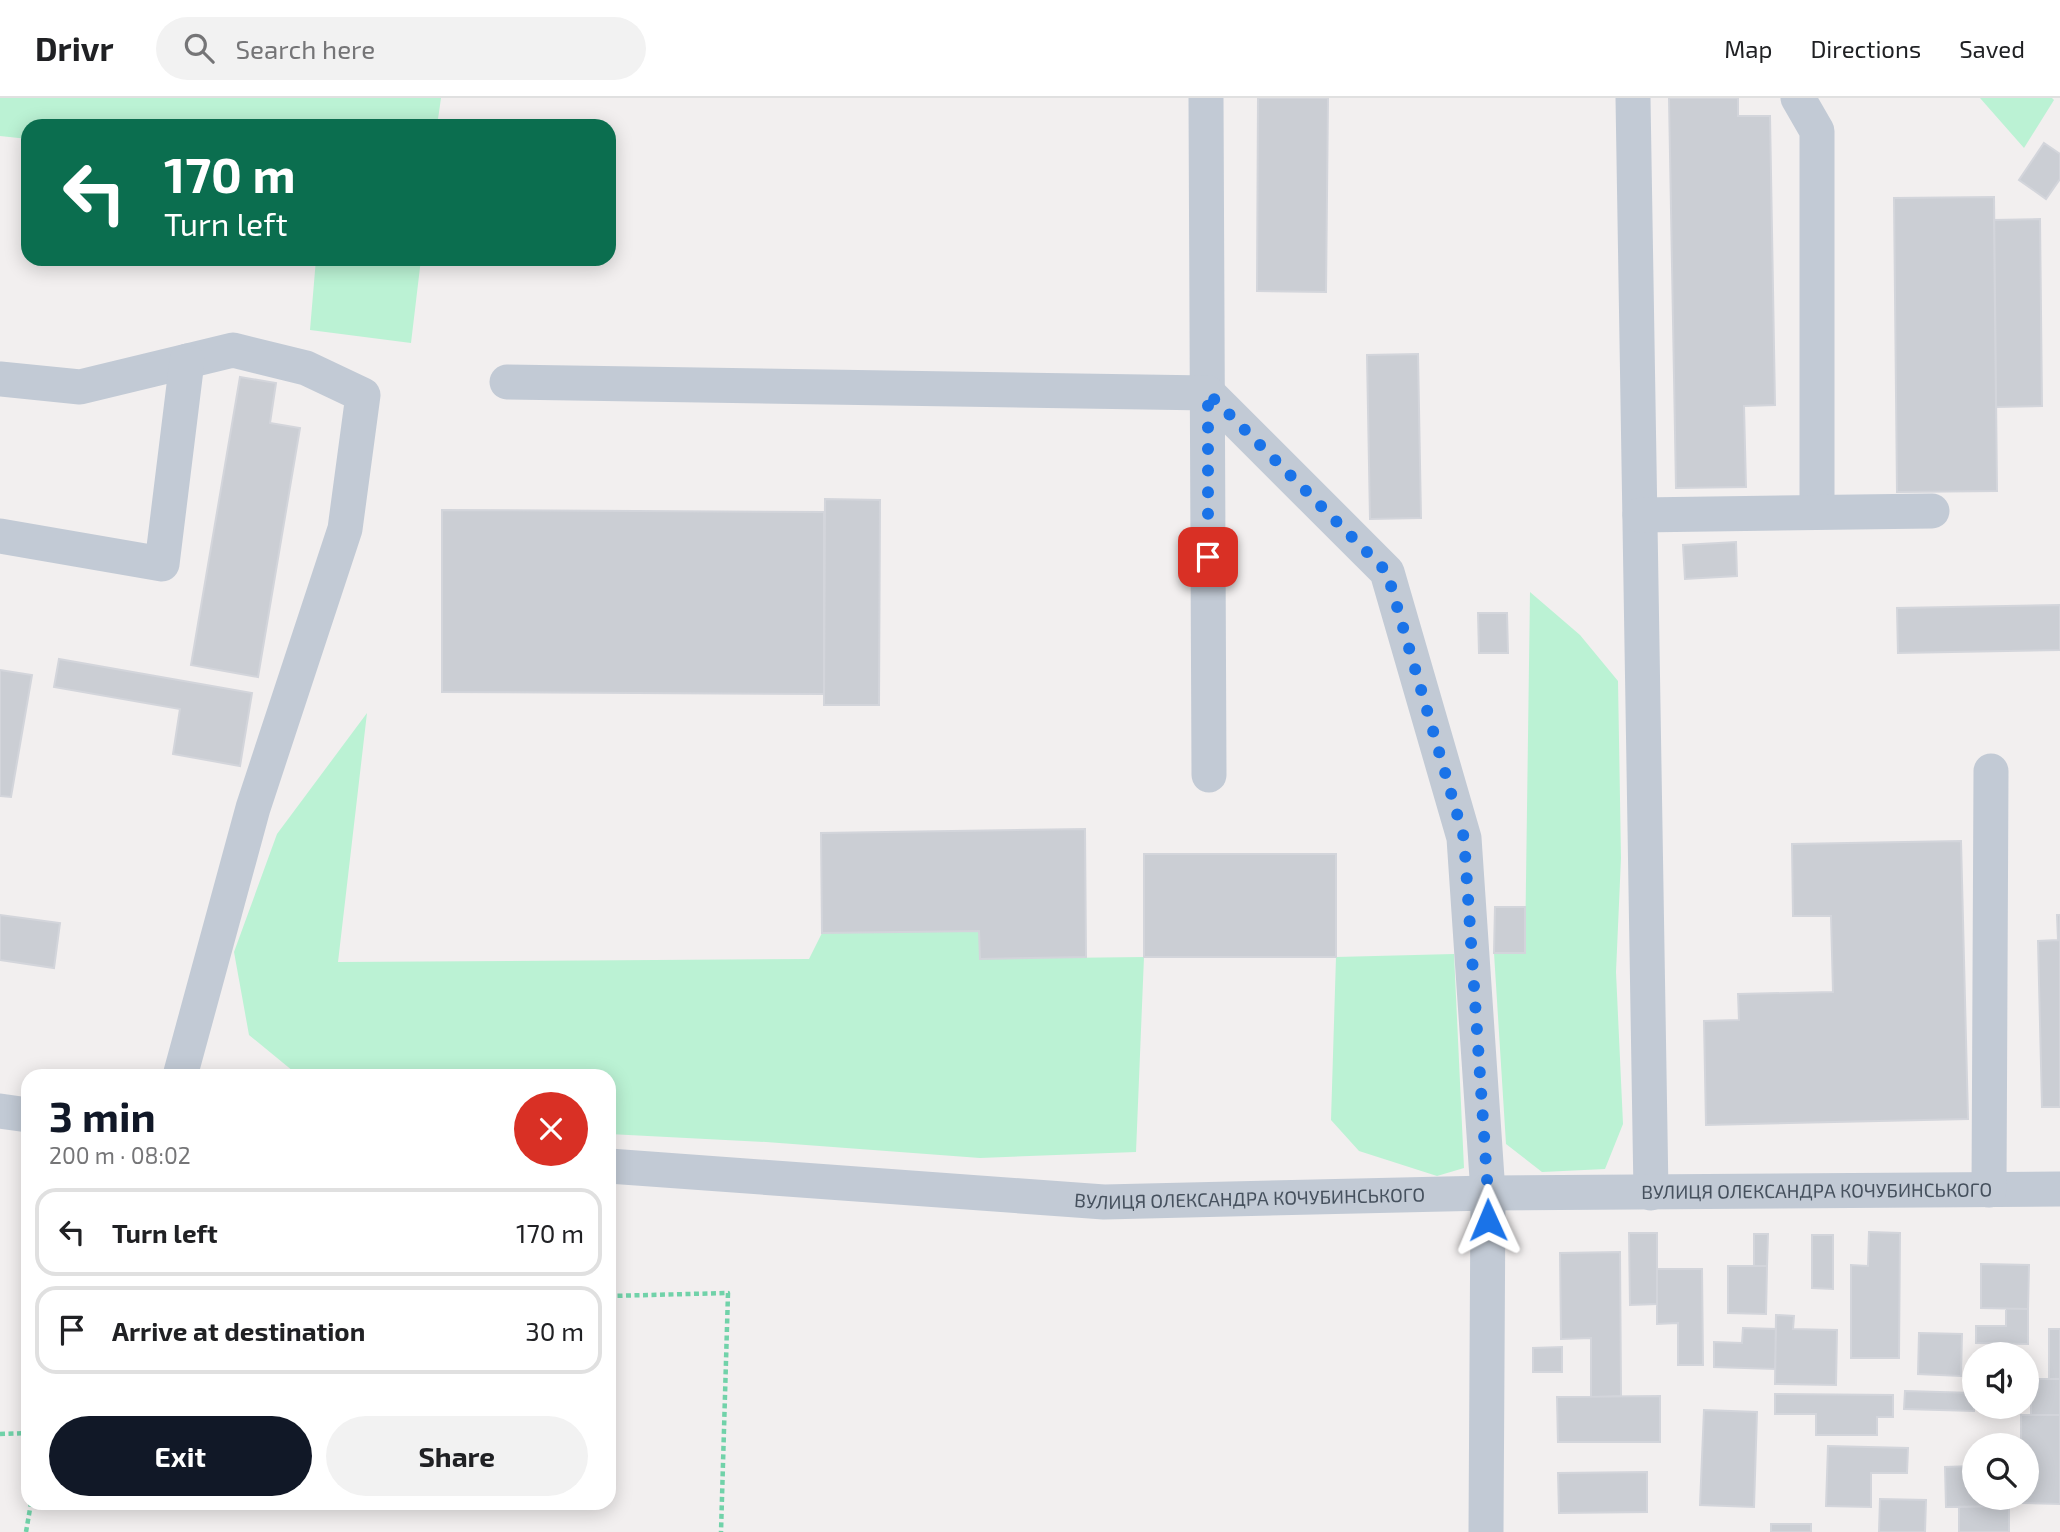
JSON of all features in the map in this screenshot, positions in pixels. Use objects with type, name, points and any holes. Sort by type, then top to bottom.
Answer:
[{"type":"street","points":[[1206,98],[1209,775]]},
{"type":"street","points":[[1633,98],[1651,1193]]},
{"type":"street","points":[[1798,98],[1817,131],[1817,511]]},
{"type":"street","points":[[0,379],[80,387],[233,350],[306,368],[363,395],[345,529],[253,808],[182,1069]]},
{"type":"street","points":[[0,536],[162,564],[187,361]]},
{"type":"street","points":[[507,382],[1208,393],[1387,572],[1464,838],[1488,1194],[1486,1532]]},
{"type":"street","points":[[1640,515],[1932,510]]},
{"type":"street","points":[[1989,1190],[1991,771]]},
{"type":"street","points":[[0,1111],[21,1114]]},
{"type":"street","name":"ВУЛИЦЯ ОЛЕКСАНДРА КОЧУБИНСЬКОГО","points":[[616,1167],[1104,1202],[1488,1194],[2060,1189]]},
{"type":"path","points":[[616,1296],[728,1293],[721,1532]]},
{"type":"path","points":[[0,1434],[21,1433]]},
{"type":"path","points":[[26,1532],[30,1510]]},
{"type":"green space","points":[[0,98],[441,98],[438,119],[21,119],[21,138],[0,136]]},
{"type":"green space","points":[[1980,98],[2052,98],[2054,100],[2024,148]]},
{"type":"green space","points":[[315,266],[420,266],[411,343],[310,330]]},
{"type":"green space","points":[[1530,592],[1580,635],[1618,681],[1621,858],[1616,972],[1623,1124],[1605,1169],[1542,1172],[1506,1144],[1494,953],[1525,953]]},
{"type":"green space","points":[[367,713],[338,962],[809,959],[822,933],[979,931],[980,959],[1144,957],[1136,1152],[980,1158],[616,1134],[616,1069],[290,1069],[249,1035],[234,952],[277,834]]},
{"type":"green space","points":[[1454,954],[1464,1168],[1437,1176],[1359,1151],[1331,1120],[1336,957]]},
{"type":"building","points":[[1258,98],[1328,98],[1326,292],[1257,291]]},
{"type":"building","points":[[1669,98],[1738,98],[1738,116],[1770,116],[1775,405],[1744,406],[1746,487],[1676,488]]},
{"type":"building","points":[[2044,143],[2060,154],[2060,179],[2046,199],[2019,180]]},
{"type":"building","points":[[1994,197],[1997,491],[1897,492],[1894,198]]},
{"type":"building","points":[[2040,219],[2042,406],[1996,407],[1994,220]]},
{"type":"building","points":[[1418,354],[1421,518],[1370,519],[1367,355]]},
{"type":"building","points":[[240,377],[276,383],[270,423],[300,428],[258,677],[191,665]]},
{"type":"building","points":[[825,499],[880,500],[879,705],[824,705]]},
{"type":"building","points":[[442,510],[824,512],[824,694],[442,692]]},
{"type":"building","points":[[1736,542],[1737,576],[1685,579],[1683,545]]},
{"type":"building","points":[[2060,605],[2060,650],[1898,653],[1897,608]]},
{"type":"building","points":[[1478,613],[1507,613],[1508,653],[1479,653]]},
{"type":"building","points":[[59,659],[252,693],[240,766],[173,754],[180,709],[54,687]]},
{"type":"building","points":[[0,670],[32,675],[11,797],[0,796]]},
{"type":"building","points":[[1085,829],[1086,957],[980,959],[979,931],[822,933],[821,833]]},
{"type":"building","points":[[1961,841],[1968,1119],[1706,1125],[1704,1021],[1739,1020],[1738,994],[1833,992],[1831,916],[1793,916],[1792,844]]},
{"type":"building","points":[[1144,854],[1336,854],[1336,957],[1144,957]]},
{"type":"building","points":[[1495,907],[1525,907],[1525,953],[1494,953]]},
{"type":"building","points":[[0,915],[60,923],[54,968],[0,960]]},
{"type":"building","points":[[2057,915],[2060,915],[2060,1107],[2042,1107],[2038,941],[2058,940]]},
{"type":"building","points":[[1869,1232],[1900,1233],[1899,1358],[1851,1358],[1851,1265],[1868,1266]]},
{"type":"building","points":[[1629,1233],[1657,1233],[1657,1304],[1630,1305]]},
{"type":"building","points":[[1754,1234],[1768,1234],[1767,1266],[1754,1266]]},
{"type":"building","points":[[1812,1235],[1833,1235],[1833,1289],[1812,1288]]},
{"type":"building","points":[[1620,1252],[1621,1396],[1591,1397],[1591,1338],[1561,1339],[1560,1253]]},
{"type":"building","points":[[1981,1264],[2029,1265],[2028,1309],[1981,1308]]},
{"type":"building","points":[[1728,1266],[1767,1266],[1766,1314],[1728,1313]]},
{"type":"building","points":[[1657,1269],[1702,1269],[1703,1365],[1678,1365],[1678,1323],[1657,1324]]},
{"type":"building","points":[[2006,1309],[2028,1309],[2028,1342],[1976,1342],[1976,1326],[2006,1326]]},
{"type":"building","points":[[1776,1315],[1794,1316],[1793,1329],[1837,1330],[1836,1385],[1775,1384]]},
{"type":"building","points":[[1743,1328],[1776,1329],[1775,1369],[1714,1367],[1714,1342],[1742,1343]]},
{"type":"building","points":[[2049,1329],[2060,1329],[2060,1379],[2049,1379]]},
{"type":"building","points":[[1919,1333],[1962,1334],[1961,1376],[1918,1374]]},
{"type":"building","points":[[1562,1347],[1562,1372],[1533,1372],[1533,1348]]},
{"type":"building","points":[[2039,1379],[2060,1379],[2060,1415],[2039,1415]]},
{"type":"building","points":[[1905,1391],[1962,1393],[1962,1411],[1904,1409]]},
{"type":"building","points":[[1775,1394],[1893,1395],[1893,1417],[1877,1417],[1877,1435],[1816,1435],[1816,1414],[1775,1414]]},
{"type":"building","points":[[1660,1396],[1660,1442],[1558,1442],[1557,1397]]},
{"type":"building","points":[[1704,1410],[1757,1412],[1754,1507],[1700,1505]]},
{"type":"building","points":[[2039,1415],[2060,1415],[2060,1504],[2039,1503],[2039,1433],[2021,1433],[2021,1419],[2039,1419]]},
{"type":"building","points":[[1828,1446],[1908,1448],[1907,1473],[1871,1473],[1871,1507],[1826,1506]]},
{"type":"building","points":[[1962,1466],[1962,1507],[1946,1507],[1945,1467]]},
{"type":"building","points":[[1647,1472],[1647,1512],[1559,1513],[1558,1473]]},
{"type":"building","points":[[1880,1499],[1926,1500],[1925,1532],[1879,1532]]},
{"type":"building","points":[[1959,1507],[1962,1507],[1962,1510],[2009,1510],[2009,1532],[1959,1532]]},
{"type":"building","points":[[1771,1524],[1811,1524],[1811,1532],[1771,1532]]},
{"type":"route","points":[[1208,557],[1208,393],[1387,572],[1464,838],[1488,1220]]}]
